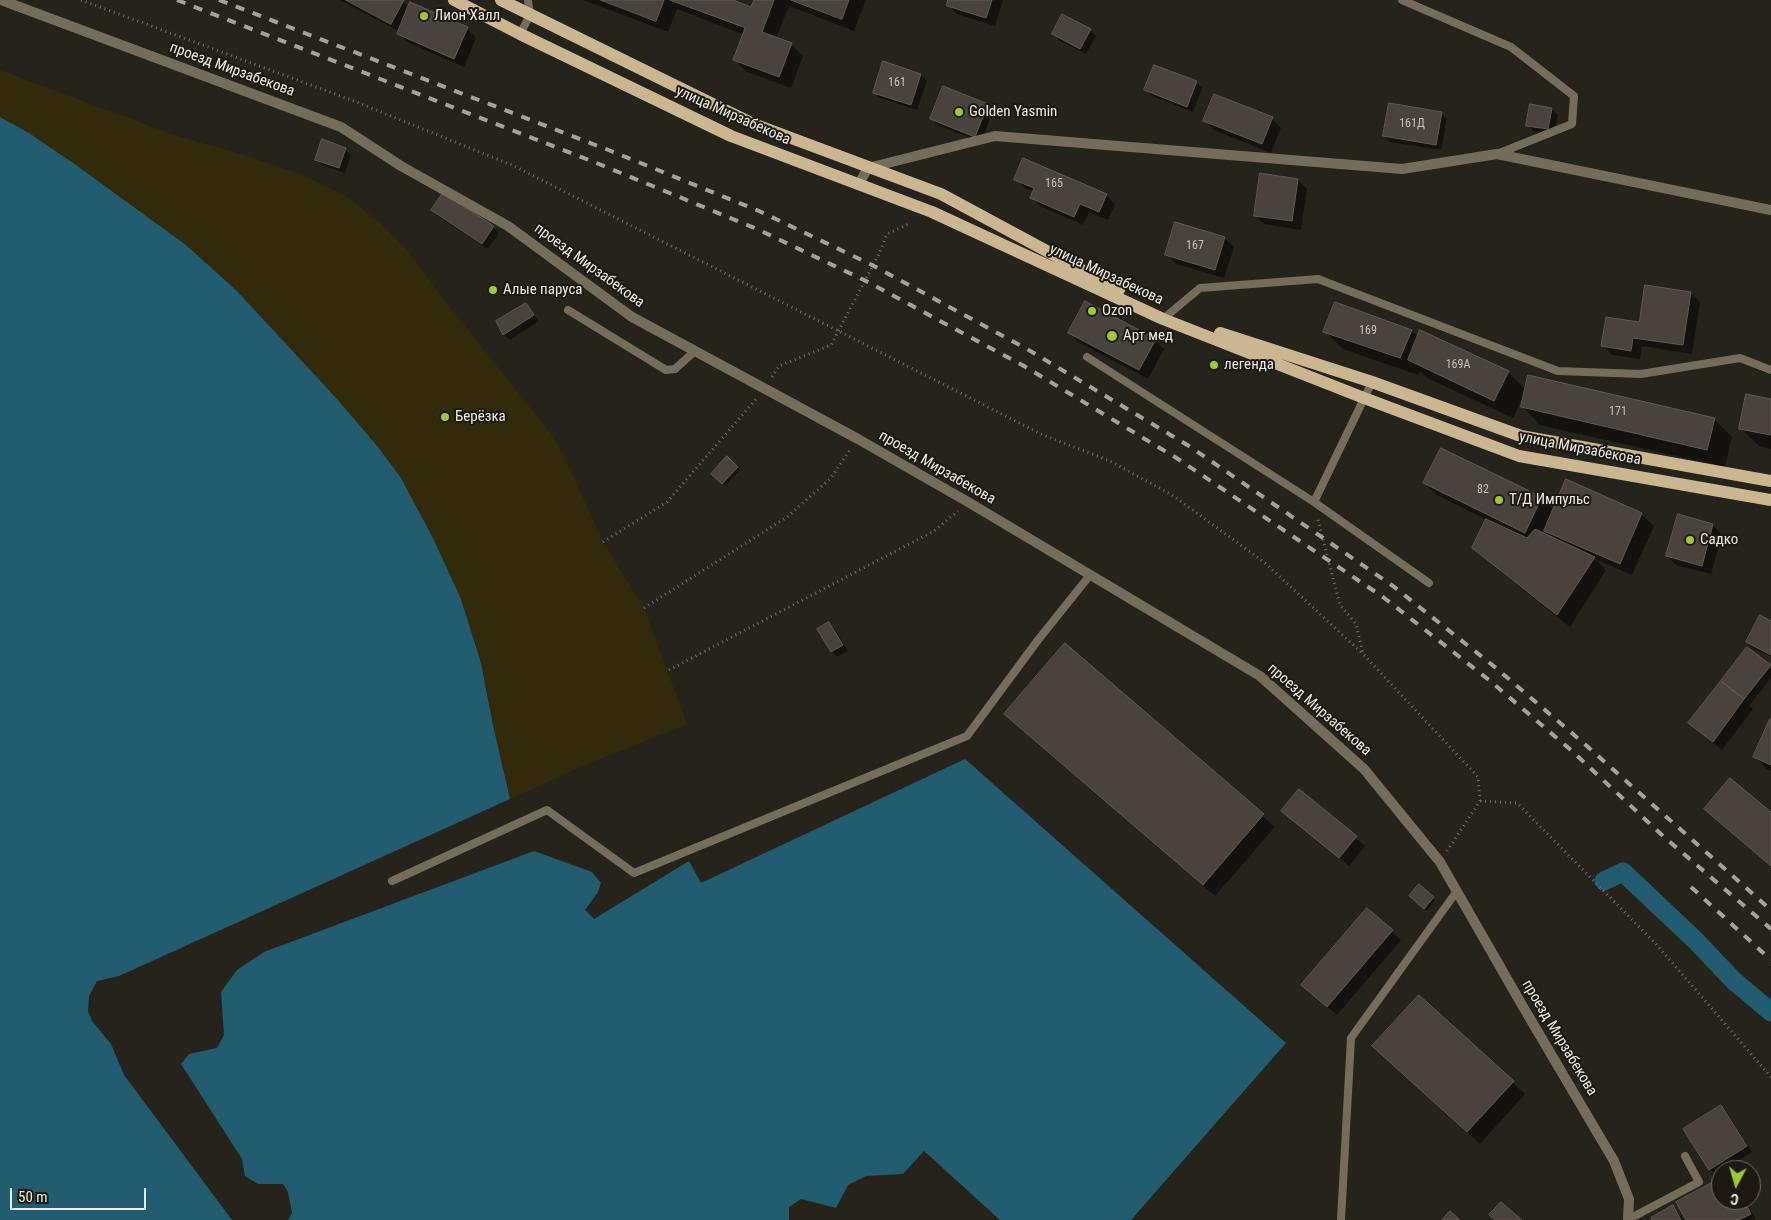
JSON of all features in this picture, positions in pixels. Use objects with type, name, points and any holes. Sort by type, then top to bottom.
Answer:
[{"type":"main road","name":"улица Мирзабекова","points":[[454,0],[731,136],[932,212],[1165,318],[1364,398],[1519,456],[1771,500]]},
{"type":"main road","name":"улица Мирзабекова","points":[[501,0],[751,123],[941,194],[1165,318],[1372,382],[1521,436],[1771,481]]},
{"type":"street","name":"проезд Мирзабекова","points":[[1,0],[341,127],[401,166],[508,226],[632,317],[858,439],[968,502],[1260,676],[1364,769],[1440,862],[1614,1161],[1629,1199],[1629,1220]]},
{"type":"street","points":[[858,185],[868,168],[994,136],[1402,169],[1497,154],[1771,210]]},
{"type":"lane","points":[[520,34],[530,15],[528,0]]},
{"type":"lane","points":[[1402,0],[1511,47],[1574,96],[1572,124],[1497,154]]},
{"type":"lane","points":[[1165,318],[1200,288],[1318,279],[1558,371],[1641,374],[1740,358],[1771,370]]},
{"type":"lane","points":[[568,310],[666,370],[675,369],[696,351]]},
{"type":"lane","points":[[1086,357],[1314,502],[1429,583]]},
{"type":"lane","points":[[1314,502],[1372,382]]},
{"type":"lane","points":[[392,881],[548,810],[634,873],[967,736],[1038,640],[1090,575]]},
{"type":"lane","points":[[1341,1220],[1351,1038],[1457,891]]},
{"type":"lane","points":[[1629,1220],[1699,1182],[1686,1156]]},
{"type":"path","points":[[81,0],[354,101],[514,166],[1043,435],[1110,461],[1172,495],[1264,562],[1363,654],[1478,777],[1480,801],[1440,862]]},
{"type":"path","points":[[603,542],[667,502],[764,389],[779,366],[830,345],[880,252],[887,234],[911,223]]},
{"type":"path","points":[[644,608],[787,518],[830,479],[858,439]]},
{"type":"path","points":[[669,670],[934,531],[968,502]]},
{"type":"path","points":[[1314,502],[1340,606],[1356,624],[1363,654]]},
{"type":"path","points":[[1480,801],[1517,803],[1656,944],[1771,1077]]},
{"type":"sand","name":"Берёзка","points":[[0,70],[174,135],[244,155],[300,174],[343,194],[380,223],[409,252],[442,297],[552,435],[566,460],[603,542],[644,608],[687,724],[590,763],[510,799],[481,663],[461,599],[433,538],[401,478],[267,323],[237,291],[186,245],[76,165],[29,133],[0,117]]},
{"type":"water","points":[[0,117],[29,133],[76,165],[186,245],[237,291],[337,399],[378,447],[401,478],[433,538],[461,599],[481,663],[510,799],[119,976],[97,981],[89,996],[88,1011],[92,1021],[111,1044],[124,1075],[232,1220],[0,1220]]},
{"type":"water","points":[[965,759],[1286,1043],[1131,1220],[1000,1220],[924,1151],[903,1174],[866,1176],[848,1185],[836,1208],[801,1199],[789,1207],[789,1220],[288,1220],[292,1213],[288,1192],[283,1184],[258,1184],[245,1176],[242,1159],[181,1064],[189,1054],[217,1048],[224,1035],[221,992],[237,970],[264,952],[534,851],[592,872],[601,883],[598,892],[585,910],[594,919],[689,861],[701,883]]},
{"type":"building","points":[[346,0],[404,0],[391,24]]},
{"type":"building","points":[[601,0],[664,0],[656,21]]},
{"type":"building","points":[[670,0],[733,0],[751,7],[754,0],[774,0],[762,32],[792,43],[779,77],[733,60],[745,28]]},
{"type":"building","points":[[791,0],[849,0],[842,19]]},
{"type":"building","points":[[948,0],[992,0],[986,18],[947,6]]},
{"type":"building","points":[[410,2],[468,27],[454,59],[397,34]]},
{"type":"building","points":[[1062,14],[1091,29],[1080,49],[1052,34]]},
{"type":"building","points":[[883,61],[921,74],[911,105],[873,93]]},
{"type":"building","points":[[1154,65],[1197,81],[1187,107],[1144,90]]},
{"type":"building","points":[[943,86],[988,104],[975,137],[930,119]]},
{"type":"building","points":[[1214,94],[1273,117],[1262,144],[1203,121]]},
{"type":"building","points":[[1389,103],[1442,112],[1436,145],[1383,136]]},
{"type":"building","points":[[1530,104],[1552,108],[1548,129],[1526,126]]},
{"type":"building","points":[[322,139],[346,148],[339,168],[315,160]]},
{"type":"building","points":[[1023,158],[1107,194],[1099,212],[1080,204],[1074,217],[1030,198],[1034,188],[1014,180]]},
{"type":"building","points":[[1260,173],[1298,179],[1292,221],[1254,216]]},
{"type":"building","points":[[443,193],[494,226],[482,244],[431,210]]},
{"type":"building","points":[[1175,222],[1225,237],[1215,270],[1165,255]]},
{"type":"building","points":[[1645,285],[1691,292],[1683,345],[1633,338],[1631,351],[1601,346],[1606,317],[1639,322]]},
{"type":"building","name":"Арт мед","points":[[1085,301],[1156,339],[1139,370],[1068,333]]},
{"type":"building","points":[[1335,302],[1412,330],[1400,358],[1323,332]]},
{"type":"building","points":[[526,303],[534,315],[503,335],[496,321]]},
{"type":"building","points":[[1420,330],[1509,371],[1494,401],[1408,360]]},
{"type":"building","points":[[1528,375],[1715,418],[1707,450],[1521,407]]},
{"type":"building","points":[[1746,394],[1771,399],[1771,435],[1739,429]]},
{"type":"building","points":[[1441,448],[1542,497],[1525,533],[1423,483]]},
{"type":"building","points":[[727,456],[738,467],[722,484],[711,474]]},
{"type":"building","points":[[1566,479],[1642,513],[1620,564],[1544,531]]},
{"type":"building","name":"Садко","points":[[1678,514],[1713,524],[1702,566],[1666,556]]},
{"type":"building","points":[[1486,519],[1527,538],[1535,529],[1595,557],[1557,615],[1472,548]]},
{"type":"building","points":[[1760,615],[1771,621],[1771,655],[1746,642]]},
{"type":"building","points":[[829,622],[843,645],[831,652],[817,629]]},
{"type":"building","points":[[1065,643],[1264,814],[1203,885],[1004,714]]},
{"type":"building","points":[[1747,647],[1771,665],[1744,699],[1721,681]]},
{"type":"building","points":[[1721,681],[1744,699],[1713,742],[1688,723]]},
{"type":"building","points":[[1771,719],[1771,765],[1753,757]]},
{"type":"building","points":[[1730,778],[1771,812],[1771,866],[1704,809]]},
{"type":"building","points":[[1299,789],[1357,836],[1339,858],[1281,811]]},
{"type":"building","points":[[1419,884],[1434,897],[1424,909],[1409,896]]},
{"type":"building","points":[[1367,908],[1393,930],[1327,1007],[1301,985]]},
{"type":"building","points":[[1419,995],[1514,1081],[1467,1132],[1372,1046]]},
{"type":"building","points":[[1721,1105],[1747,1146],[1725,1160],[1711,1160],[1711,1169],[1709,1170],[1683,1129]]},
{"type":"building","points":[[1711,1183],[1711,1210],[1749,1210],[1751,1214],[1739,1220],[1686,1220],[1676,1202]]},
{"type":"building","points":[[1501,1202],[1522,1220],[1495,1220],[1489,1215]]},
{"type":"building","points":[[1673,1205],[1681,1220],[1652,1220],[1651,1218]]},
{"type":"building","points":[[1450,1211],[1460,1220],[1442,1220]]},
{"type":"waterway","points":[[1604,881],[1623,872],[1696,941],[1734,981],[1771,1012]]},
{"type":"railway","points":[[177,0],[599,164],[757,229],[864,280],[1024,366],[1178,459],[1383,597],[1489,680],[1572,751],[1663,836],[1771,929]]},
{"type":"railway","points":[[219,0],[606,149],[759,211],[872,265],[1027,349],[1189,446],[1393,586],[1496,668],[1771,910]]},
{"type":"railway","points":[[1691,887],[1771,960]]},
{"type":"place","name":"Лион Халл","points":[[424,16]]},
{"type":"place","name":"Golden Yasmin","points":[[959,112]]},
{"type":"place","name":"Алые паруса","points":[[493,290]]},
{"type":"place","name":"Ozon","points":[[1092,311]]},
{"type":"place","name":"Арт мед","points":[[1112,336]]},
{"type":"place","name":"легенда","points":[[1214,365]]},
{"type":"place","name":"Берёзка","points":[[445,417]]},
{"type":"place","name":"Т/Д Импульс","points":[[1499,500]]},
{"type":"place","name":"Садко","points":[[1690,540]]}]
